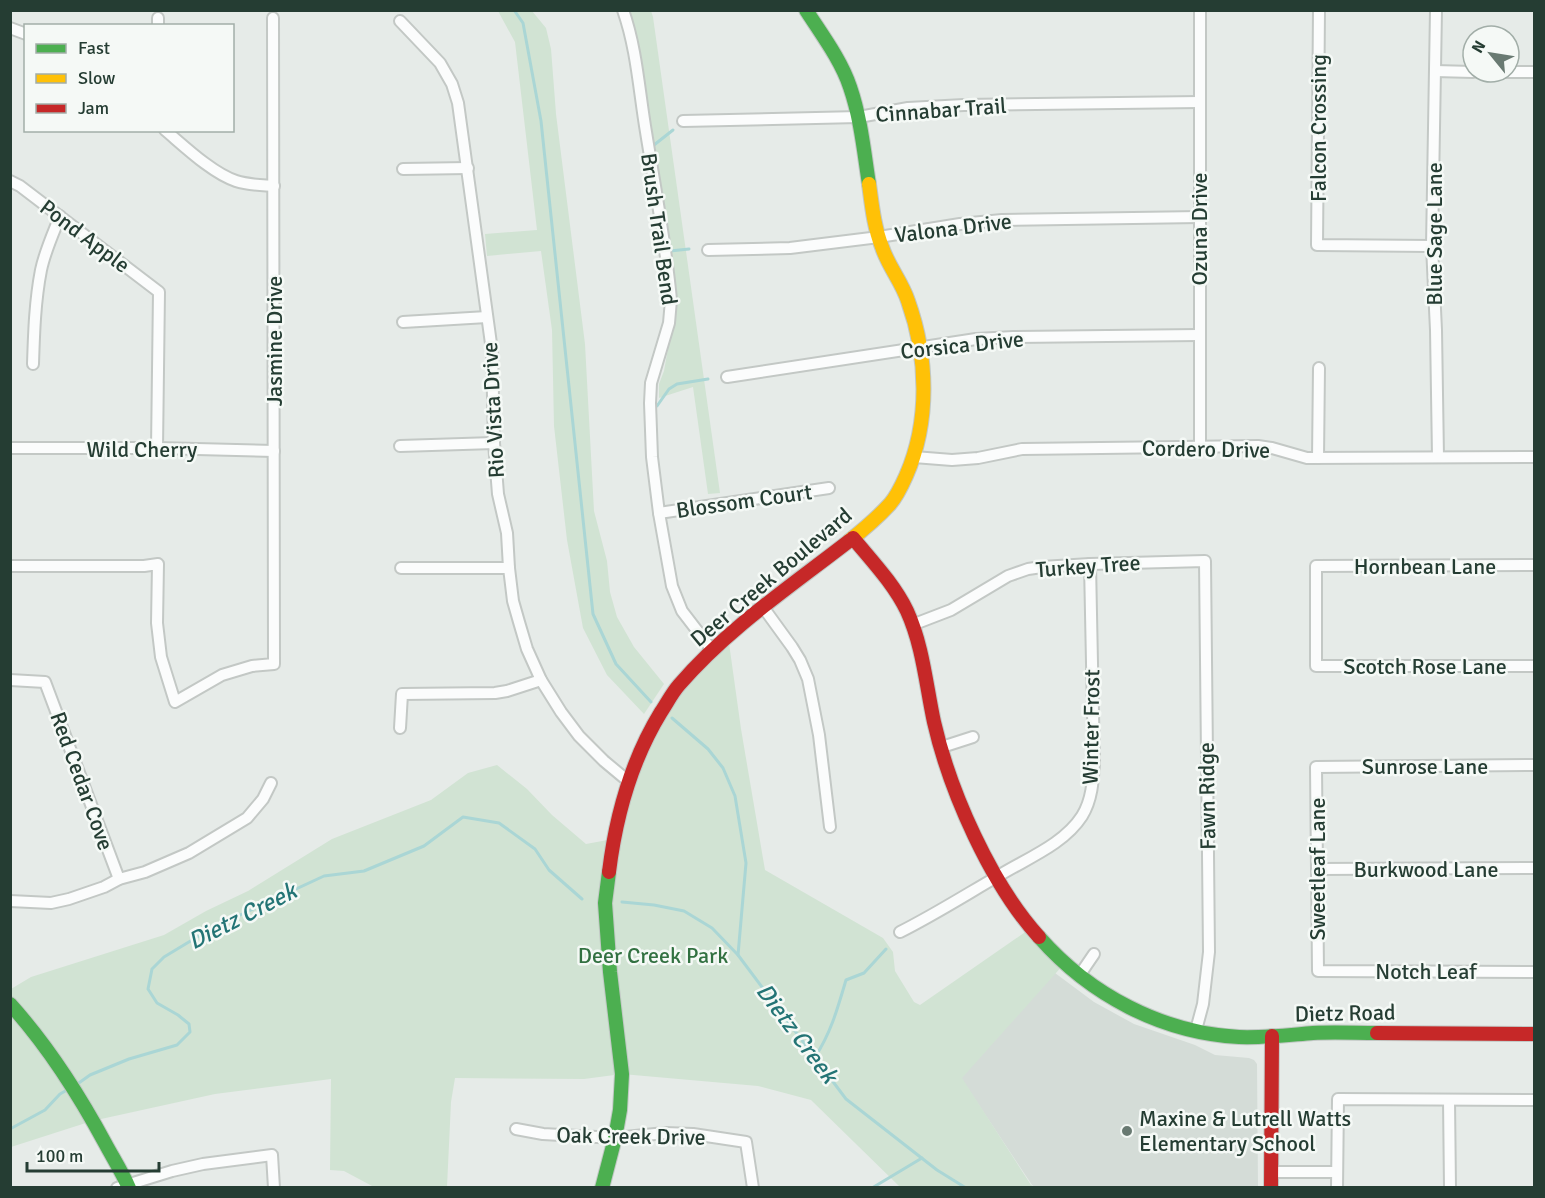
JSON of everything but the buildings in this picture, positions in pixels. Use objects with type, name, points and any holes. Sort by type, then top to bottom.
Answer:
[{"type":"street","name":"Brush Trail Bend","points":[[623,10],[636,55],[671,300],[669,322],[651,383],[652,457],[659,513],[672,586],[682,611],[712,650]]},
{"type":"street","name":"Deer Creek Boulevard","points":[[602,1188],[620,1110],[622,1074],[609,962],[605,903],[611,849],[628,782],[648,735],[677,687],[712,650],[763,607],[853,538],[891,503],[914,457],[921,422],[924,389],[921,347],[908,299],[882,249],[874,220],[859,117],[850,87],[840,65],[806,10]]},
{"type":"street","name":"Ozuna Drive","points":[[1200,10],[1200,447]]},
{"type":"street","name":"Falcon Crossing","points":[[1319,10],[1317,245],[1432,246]]},
{"type":"street","name":"Blue Sage Lane","points":[[1436,10],[1432,246],[1438,457]]},
{"type":"street","name":"Jasmine Drive","points":[[10,566],[144,566],[158,564],[157,623],[160,657],[176,702],[222,675],[252,666],[274,664],[273,18]]},
{"type":"street","name":"Rio Vista Drive","points":[[400,21],[440,63],[452,84],[458,103],[492,351],[494,443],[498,494],[507,533],[513,601],[527,650],[541,680],[579,736],[628,782]]},
{"type":"street","points":[[1435,71],[1461,72]]},
{"type":"street","name":"Cinnabar Trail","points":[[683,121],[859,117],[908,108],[953,106],[1200,102]]},
{"type":"street","points":[[167,132],[211,167],[229,178],[274,186]]},
{"type":"street","points":[[403,169],[468,168]]},
{"type":"street","name":"Pond Apple","points":[[10,181],[20,186],[159,292],[157,448]]},
{"type":"street","points":[[33,364],[38,287],[48,248],[60,216]]},
{"type":"street","name":"Valona Drive","points":[[708,250],[790,248],[1002,220],[1200,217]]},
{"type":"street","points":[[403,322],[487,317]]},
{"type":"street","name":"Corsica Drive","points":[[727,377],[976,339],[1199,335]]},
{"type":"street","points":[[1318,458],[1319,368]]},
{"type":"street","points":[[399,446],[494,443]]},
{"type":"street","name":"Cordero Drive","points":[[914,457],[952,460],[978,458],[1022,449],[1258,446],[1307,458],[1534,457]]},
{"type":"street","name":"Wild Cherry","points":[[10,448],[274,451]]},
{"type":"street","name":"Blossom Court","points":[[659,513],[829,488]]},
{"type":"street","points":[[853,538],[898,594],[919,644],[932,716],[961,805],[997,876],[1033,931],[1058,958],[1089,984],[1114,1000],[1142,1013],[1167,1023],[1227,1036],[1272,1036]]},
{"type":"street","name":"Turkey Tree","points":[[912,625],[951,610],[1008,576],[1028,569],[1090,564],[1205,561]]},
{"type":"street","name":"Fawn Ridge","points":[[1196,1030],[1204,996],[1209,952],[1205,561]]},
{"type":"street","name":"Winter Frost","points":[[900,932],[1061,838],[1083,814],[1090,799],[1094,762],[1090,564]]},
{"type":"street","name":"Hornbean Lane","points":[[1316,666],[1316,566],[1534,565]]},
{"type":"street","points":[[401,568],[509,568]]},
{"type":"street","points":[[763,607],[800,660],[807,679],[819,735],[830,827]]},
{"type":"street","name":"Scotch Rose Lane","points":[[1316,666],[1534,666]]},
{"type":"street","name":"Red Cedar Cove","points":[[10,680],[45,682],[118,879]]},
{"type":"street","points":[[400,728],[402,694],[495,693],[516,689],[541,680]]},
{"type":"street","points":[[942,747],[973,737]]},
{"type":"street","name":"Sunrose Lane","points":[[1316,766],[1534,765]]},
{"type":"street","name":"Sweetleaf Lane","points":[[1316,766],[1318,971]]},
{"type":"street","points":[[10,901],[51,903],[104,887],[118,879],[145,872],[189,853],[247,818],[271,783]]},
{"type":"street","name":"Burkwood Lane","points":[[1317,869],[1534,868]]},
{"type":"street","points":[[1079,976],[1094,954]]},
{"type":"street","name":"Notch Leaf","points":[[1318,971],[1534,972]]},
{"type":"street","points":[[10,1004],[32,1027],[55,1059],[87,1111],[125,1187],[172,1171],[203,1164],[272,1155],[274,1188]]},
{"type":"street","name":"Dietz Road","points":[[1271,1188],[1272,1036],[1306,1033],[1534,1034]]},
{"type":"street","points":[[1337,1188],[1338,1099],[1534,1100]]},
{"type":"street","points":[[1449,1100],[1450,1188]]},
{"type":"street","name":"Oak Creek Drive","points":[[516,1128],[543,1134],[615,1138],[665,1133],[693,1134],[746,1142],[753,1188]]},
{"type":"street","points":[[1271,1172],[1337,1172]]},
{"type":"shaded area","name":"Maxine & Lutrell Watts Elementary School","points":[[1055,973],[1094,1002],[1134,1024],[1195,1045],[1215,1055],[1254,1060],[1257,1064],[1258,1187],[1035,1187],[1032,1185],[961,1078]]},
{"type":"green space","points":[[498,11],[532,11],[546,28],[551,49],[556,114],[585,344],[594,511],[607,561],[610,592],[617,617],[634,647],[664,684],[644,714],[607,675],[583,628],[567,540],[554,426],[552,330],[541,251],[487,256],[485,234],[537,230],[515,42]]},
{"type":"green space","points":[[628,11],[651,11],[653,17],[720,493],[708,494],[693,387],[659,398],[659,384],[664,371],[676,303],[633,22]]},
{"type":"green space","name":"Deer Creek Park","points":[[728,636],[765,870],[883,938],[893,952],[895,971],[914,1002],[920,1005],[1031,928],[1064,964],[962,1078],[1031,1185],[1035,1187],[900,1187],[811,1100],[758,1086],[622,1074],[584,1079],[455,1078],[451,1102],[447,1187],[374,1187],[344,1171],[330,1170],[331,1079],[215,1094],[92,1121],[11,1147],[11,989],[31,977],[164,935],[248,891],[332,839],[431,800],[468,773],[497,765],[527,789],[552,815],[586,844],[613,839],[656,721]]},
{"type":"waterway","points":[[514,10],[523,23],[541,121],[593,614],[616,664],[651,702]]},
{"type":"waterway","points":[[654,145],[673,130]]},
{"type":"waterway","points":[[670,251],[689,249]]},
{"type":"waterway","points":[[657,406],[669,389],[677,384],[708,379]]},
{"type":"waterway","points":[[672,718],[708,749],[723,768],[735,796],[746,863],[738,955]]},
{"type":"waterway","name":"Dietz Creek","points":[[76,1085],[90,1075],[129,1059],[177,1045],[190,1032],[189,1024],[157,1003],[148,989],[152,969],[164,957],[212,928],[324,876],[364,871],[424,846],[463,817],[499,823],[535,849],[549,870],[582,899]]},
{"type":"waterway","name":"Dietz Creek","points":[[622,902],[684,911],[712,928],[738,955],[846,1099],[937,1170],[966,1188]]},
{"type":"waterway","points":[[815,1057],[830,1029],[846,980],[864,973],[886,949]]},
{"type":"waterway","name":"Dietz Creek","points":[[10,1129],[45,1110],[67,1090]]},
{"type":"waterway","points":[[872,1188],[922,1158]]},
{"type":"traffic: fast","points":[[806,10],[836,57],[850,87],[860,123],[869,184]]},
{"type":"traffic: fast","points":[[602,1188],[620,1110],[622,1074],[610,972],[605,903],[609,872]]},
{"type":"traffic: fast","points":[[1039,937],[1081,977],[1104,993],[1155,1019],[1182,1028],[1239,1037],[1377,1033]]},
{"type":"traffic: fast","points":[[10,1004],[50,1053],[73,1088],[129,1188]]},
{"type":"traffic: slow","points":[[849,541],[890,504],[906,476],[919,433],[924,389],[920,344],[915,322],[905,294],[879,239],[869,184]]},
{"type":"traffic: jam","points":[[853,538],[889,582],[907,611],[920,652],[934,722],[950,778],[974,836],[989,864],[1021,915],[1039,937]]},
{"type":"traffic: jam","points":[[609,872],[616,830],[633,769],[650,731],[674,691],[718,645],[849,541]]},
{"type":"traffic: jam","points":[[1377,1033],[1534,1034]]},
{"type":"traffic: jam","points":[[1271,1188],[1272,1036]]},
{"type":"place","name":"Maxine & Lutrell Watts Elementary School","points":[[1127,1131]]}]
